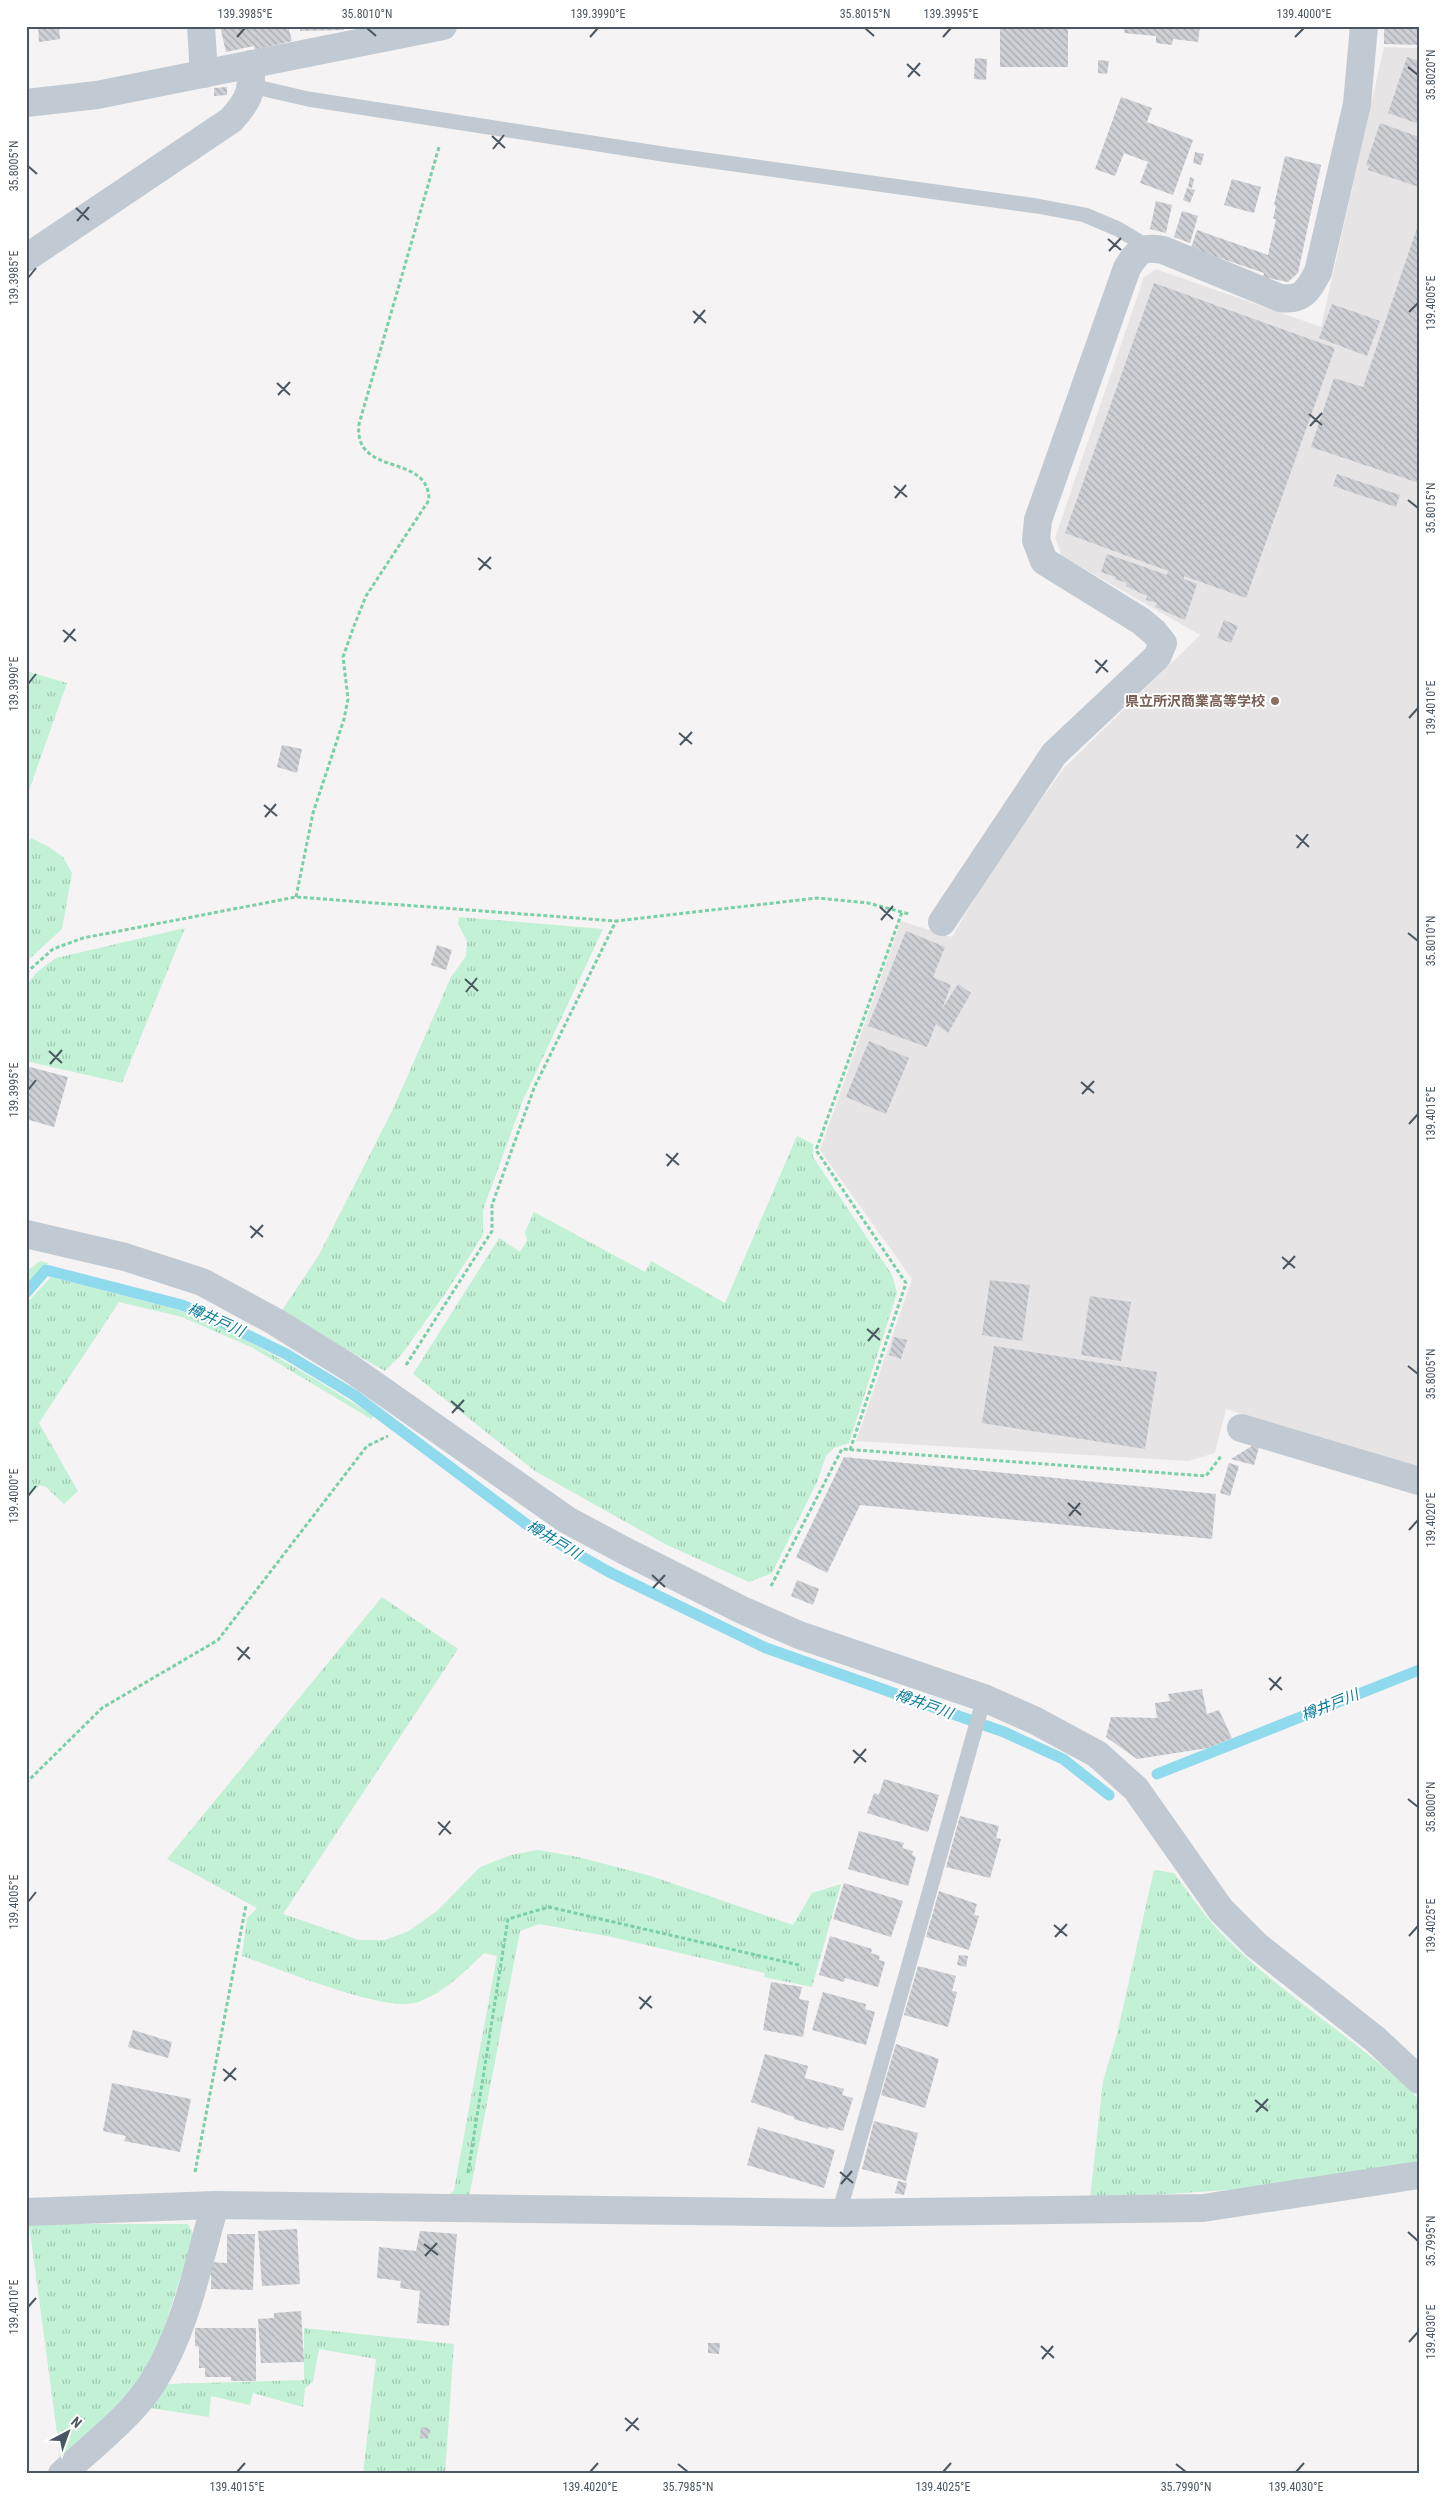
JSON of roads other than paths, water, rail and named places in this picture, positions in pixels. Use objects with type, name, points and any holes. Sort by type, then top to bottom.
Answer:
[{"type":"street","points":[[201,26],[204,74]]},
{"type":"street","points":[[26,103],[97,95],[204,74],[252,75],[444,26]]},
{"type":"street","points":[[942,922],[1054,754],[1157,657],[1163,643],[1141,621],[1044,561],[1036,540],[1038,520],[1127,268],[1136,254],[1148,247],[1162,250],[1280,298],[1293,299],[1308,290],[1318,272],[1357,104],[1364,26]]},
{"type":"street","points":[[26,258],[231,120],[248,102],[252,75]]},
{"type":"street","points":[[26,1234],[125,1257],[202,1282],[274,1321],[388,1393],[567,1520],[755,1616],[799,1635],[984,1698],[1034,1720],[1097,1754],[1136,1789],[1221,1910],[1256,1944],[1375,2039],[1419,2080]]},
{"type":"street","points":[[1241,1428],[1419,1481]]},
{"type":"street","points":[[26,2212],[215,2206],[839,2213],[1203,2208],[1419,2175]]},
{"type":"street","points":[[62,2474],[128,2412],[153,2382],[176,2336],[215,2206]]},
{"type":"lane","points":[[252,75],[308,99],[669,155],[1037,206],[1085,215],[1118,229],[1148,247]]},
{"type":"lane","points":[[839,2213],[984,1698]]},
{"type":"waterway","name":"樽井戸川","points":[[26,1293],[46,1270],[182,1305],[213,1318],[286,1354],[354,1395],[530,1527],[609,1572],[766,1648],[1004,1732],[1063,1759],[1109,1795]]},
{"type":"waterway","name":"樽井戸川","points":[[1157,1774],[1419,1670]]},
{"type":"place","name":"県立所沢商業高等学校","points":[[1275,701]]}]
